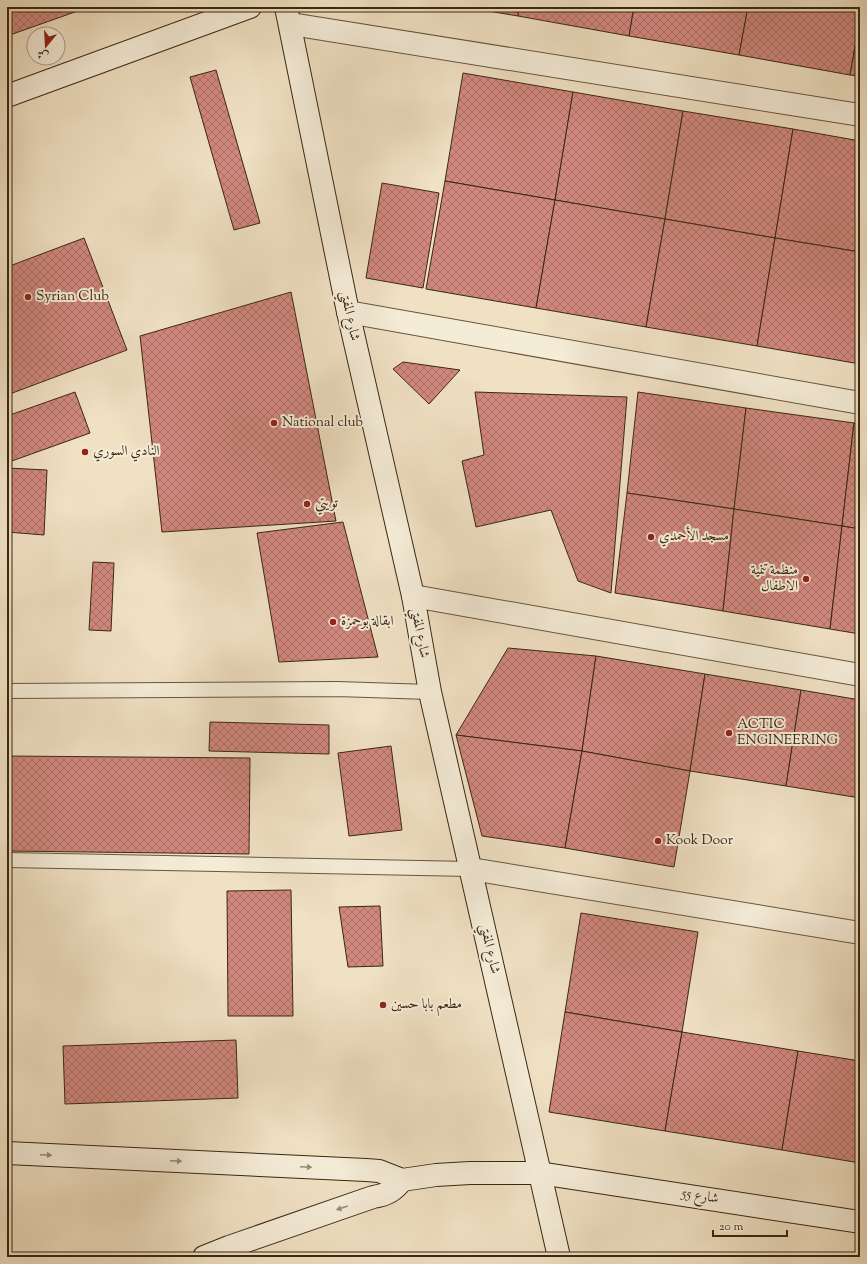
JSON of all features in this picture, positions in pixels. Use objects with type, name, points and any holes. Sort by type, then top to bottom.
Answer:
[{"type":"street","points":[[7,96],[250,7]]},
{"type":"street","points":[[288,15],[860,116]]},
{"type":"street","name":"شارع المفتي","points":[[288,15],[348,312],[412,596],[430,692],[559,1257]]},
{"type":"street","points":[[348,312],[860,403]]},
{"type":"street","points":[[412,596],[860,675]]},
{"type":"street","points":[[471,869],[860,933]]},
{"type":"street","points":[[7,1153],[366,1170],[379,1171],[402,1180],[390,1192],[204,1257]]},
{"type":"street","points":[[366,1170],[373,1198]]},
{"type":"street","name":"شارع 55","points":[[402,1180],[470,1173],[540,1173],[860,1222]]},
{"type":"lane","points":[[7,691],[337,689],[430,692]]},
{"type":"lane","points":[[7,860],[471,869]]},
{"type":"building","points":[[7,7],[89,7],[35,26],[26,26],[26,29],[7,36]]},
{"type":"building","points":[[464,7],[519,7],[518,16]]},
{"type":"building","points":[[519,7],[634,7],[629,36],[518,16]]},
{"type":"building","points":[[634,7],[748,7],[739,55],[629,36]]},
{"type":"building","points":[[748,7],[860,7],[860,19],[850,75],[739,55]]},
{"type":"building","points":[[860,19],[860,76],[850,75]]},
{"type":"building","points":[[216,70],[260,223],[234,230],[190,77]]},
{"type":"building","points":[[463,73],[573,92],[555,200],[445,181]]},
{"type":"building","points":[[573,92],[683,111],[665,219],[555,200]]},
{"type":"building","points":[[683,111],[793,129],[775,238],[665,219]]},
{"type":"building","points":[[793,129],[860,141],[860,252],[775,238]]},
{"type":"building","points":[[445,181],[555,200],[536,308],[426,289]]},
{"type":"building","points":[[382,183],[439,193],[423,288],[366,278]]},
{"type":"building","points":[[555,200],[665,219],[646,327],[536,308]]},
{"type":"building","points":[[665,219],[775,238],[757,346],[646,327]]},
{"type":"building","points":[[84,238],[127,350],[7,395],[7,267]]},
{"type":"building","points":[[775,238],[860,252],[860,364],[757,346]]},
{"type":"building","points":[[291,292],[336,521],[162,532],[140,336]]},
{"type":"building","points":[[403,362],[460,370],[429,404],[393,369]]},
{"type":"building","points":[[75,392],[90,433],[9,462],[7,458],[7,416]]},
{"type":"building","points":[[475,392],[627,397],[611,593],[578,581],[551,510],[476,527],[462,461],[484,455]]},
{"type":"building","points":[[638,392],[746,408],[734,509],[627,493]]},
{"type":"building","points":[[746,408],[854,423],[842,526],[734,509]]},
{"type":"building","points":[[854,423],[860,424],[860,529],[842,526]]},
{"type":"building","points":[[7,468],[47,470],[44,535],[7,532]]},
{"type":"building","points":[[627,493],[734,509],[723,611],[615,593]]},
{"type":"building","points":[[734,509],[842,526],[830,629],[723,611]]},
{"type":"building","points":[[343,522],[378,657],[279,662],[257,533]]},
{"type":"building","points":[[842,526],[860,529],[860,634],[830,629]]},
{"type":"building","points":[[93,562],[114,563],[111,631],[89,630]]},
{"type":"building","points":[[508,648],[596,656],[582,751],[456,735]]},
{"type":"building","points":[[596,656],[705,674],[690,771],[582,751]]},
{"type":"building","points":[[705,674],[801,690],[786,786],[690,771]]},
{"type":"building","points":[[801,690],[860,700],[860,798],[786,786]]},
{"type":"building","points":[[210,722],[329,725],[329,754],[209,751]]},
{"type":"building","points":[[456,735],[582,751],[565,848],[482,836]]},
{"type":"building","points":[[391,746],[402,830],[349,836],[338,753]]},
{"type":"building","points":[[582,751],[690,771],[674,867],[565,848]]},
{"type":"building","points":[[7,756],[250,758],[249,854],[7,851]]},
{"type":"building","points":[[291,890],[293,1016],[228,1016],[227,891]]},
{"type":"building","points":[[380,906],[383,966],[348,967],[339,907]]},
{"type":"building","points":[[581,913],[698,932],[682,1032],[565,1012]]},
{"type":"building","points":[[565,1012],[682,1032],[665,1131],[549,1112]]},
{"type":"building","points":[[682,1032],[798,1051],[782,1150],[665,1131]]},
{"type":"building","points":[[236,1040],[238,1098],[65,1104],[63,1046]]},
{"type":"building","points":[[798,1051],[860,1061],[860,1163],[782,1150]]},
{"type":"place","name":"Syrian Club","points":[[28,297]]},
{"type":"place","name":"National club","points":[[274,423]]},
{"type":"place","name":"النادي السوري","points":[[85,452]]},
{"type":"place","name":"تويتي","points":[[307,504]]},
{"type":"place","name":"مسجد الأحمدي","points":[[651,537]]},
{"type":"place","name":"منظمة تنمية الاطفال","points":[[806,579]]},
{"type":"place","name":"ابقالة بوحمزة","points":[[333,622]]},
{"type":"place","name":"ACTIC ENGINEERING","points":[[729,733]]},
{"type":"place","name":"Kook Door","points":[[658,841]]},
{"type":"place","name":"مطعم بابا حسين","points":[[383,1005]]}]
